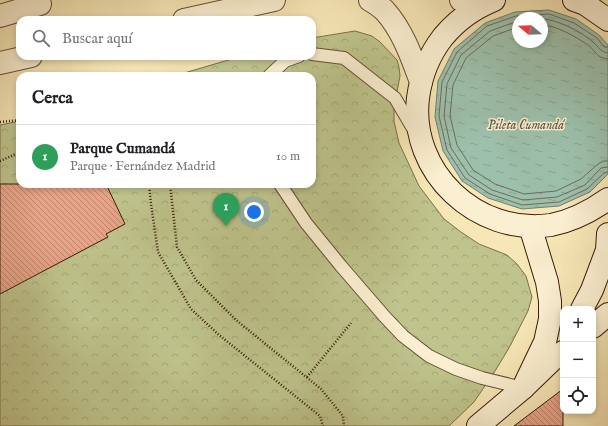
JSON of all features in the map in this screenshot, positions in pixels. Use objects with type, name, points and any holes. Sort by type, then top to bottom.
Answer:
[{"type":"main road","points":[[231,9],[254,0]]},
{"type":"main road","points":[[201,16],[274,0]]},
{"type":"main road","points":[[370,0],[385,11],[395,24],[412,56],[421,82]]},
{"type":"main road","points":[[574,0],[585,4],[608,20]]},
{"type":"main road","points":[[604,0],[608,10]]},
{"type":"main road","points":[[478,2],[439,42],[428,61],[421,82],[418,104],[419,127],[424,148],[433,168],[453,193],[470,207],[499,221],[520,225],[550,225],[568,220],[586,213],[608,199]]},
{"type":"main road","points":[[0,16],[40,4]]},
{"type":"main road","points":[[0,63],[16,59]]},
{"type":"main road","points":[[608,199],[608,222]]},
{"type":"main road","points":[[523,388],[545,342],[550,319],[550,301],[547,282],[530,226]]},
{"type":"main road","points":[[584,306],[592,290],[607,250],[608,234]]},
{"type":"main road","points":[[596,324],[608,314]]},
{"type":"main road","points":[[478,426],[523,388],[557,356]]},
{"type":"lane","points":[[316,54],[344,58],[395,98],[424,148]]},
{"type":"lane","points":[[273,72],[288,60]]},
{"type":"lane","points":[[283,188],[306,223],[331,254],[385,317],[404,336],[429,356],[456,369],[482,378],[523,388]]},
{"type":"path","points":[[0,122],[16,120]]},
{"type":"path","points":[[0,161],[16,154]]},
{"type":"path","points":[[149,188],[158,252],[191,309],[220,335],[320,416],[323,426]]},
{"type":"path","points":[[170,188],[177,247],[196,280],[236,320],[321,389],[343,416],[344,426]]},
{"type":"path","points":[[307,377],[351,323]]},
{"type":"green space","points":[[355,31],[372,36],[380,42],[397,60],[400,76],[394,108],[394,121],[399,143],[419,186],[444,219],[479,244],[507,255],[517,264],[526,276],[532,297],[528,311],[509,348],[474,402],[449,426],[0,426],[0,125],[16,122],[16,188],[316,188],[316,72],[188,72],[228,60],[316,60],[316,37]]},
{"type":"water","name":"Pileta Cumandá","points":[[549,10],[576,19],[599,35],[608,45],[608,174],[590,192],[559,206],[522,209],[488,198],[462,181],[443,151],[435,117],[438,81],[454,49],[485,23],[512,13],[512,48],[548,48],[548,12],[515,12]]},
{"type":"building","points":[[0,184],[16,184],[16,188],[108,188],[125,224],[106,234],[108,237],[0,294]]},
{"type":"building","points":[[560,391],[560,414],[563,414],[563,426],[514,426]]},
{"type":"place","name":"Parque Cumandá","points":[[226,226]]}]
